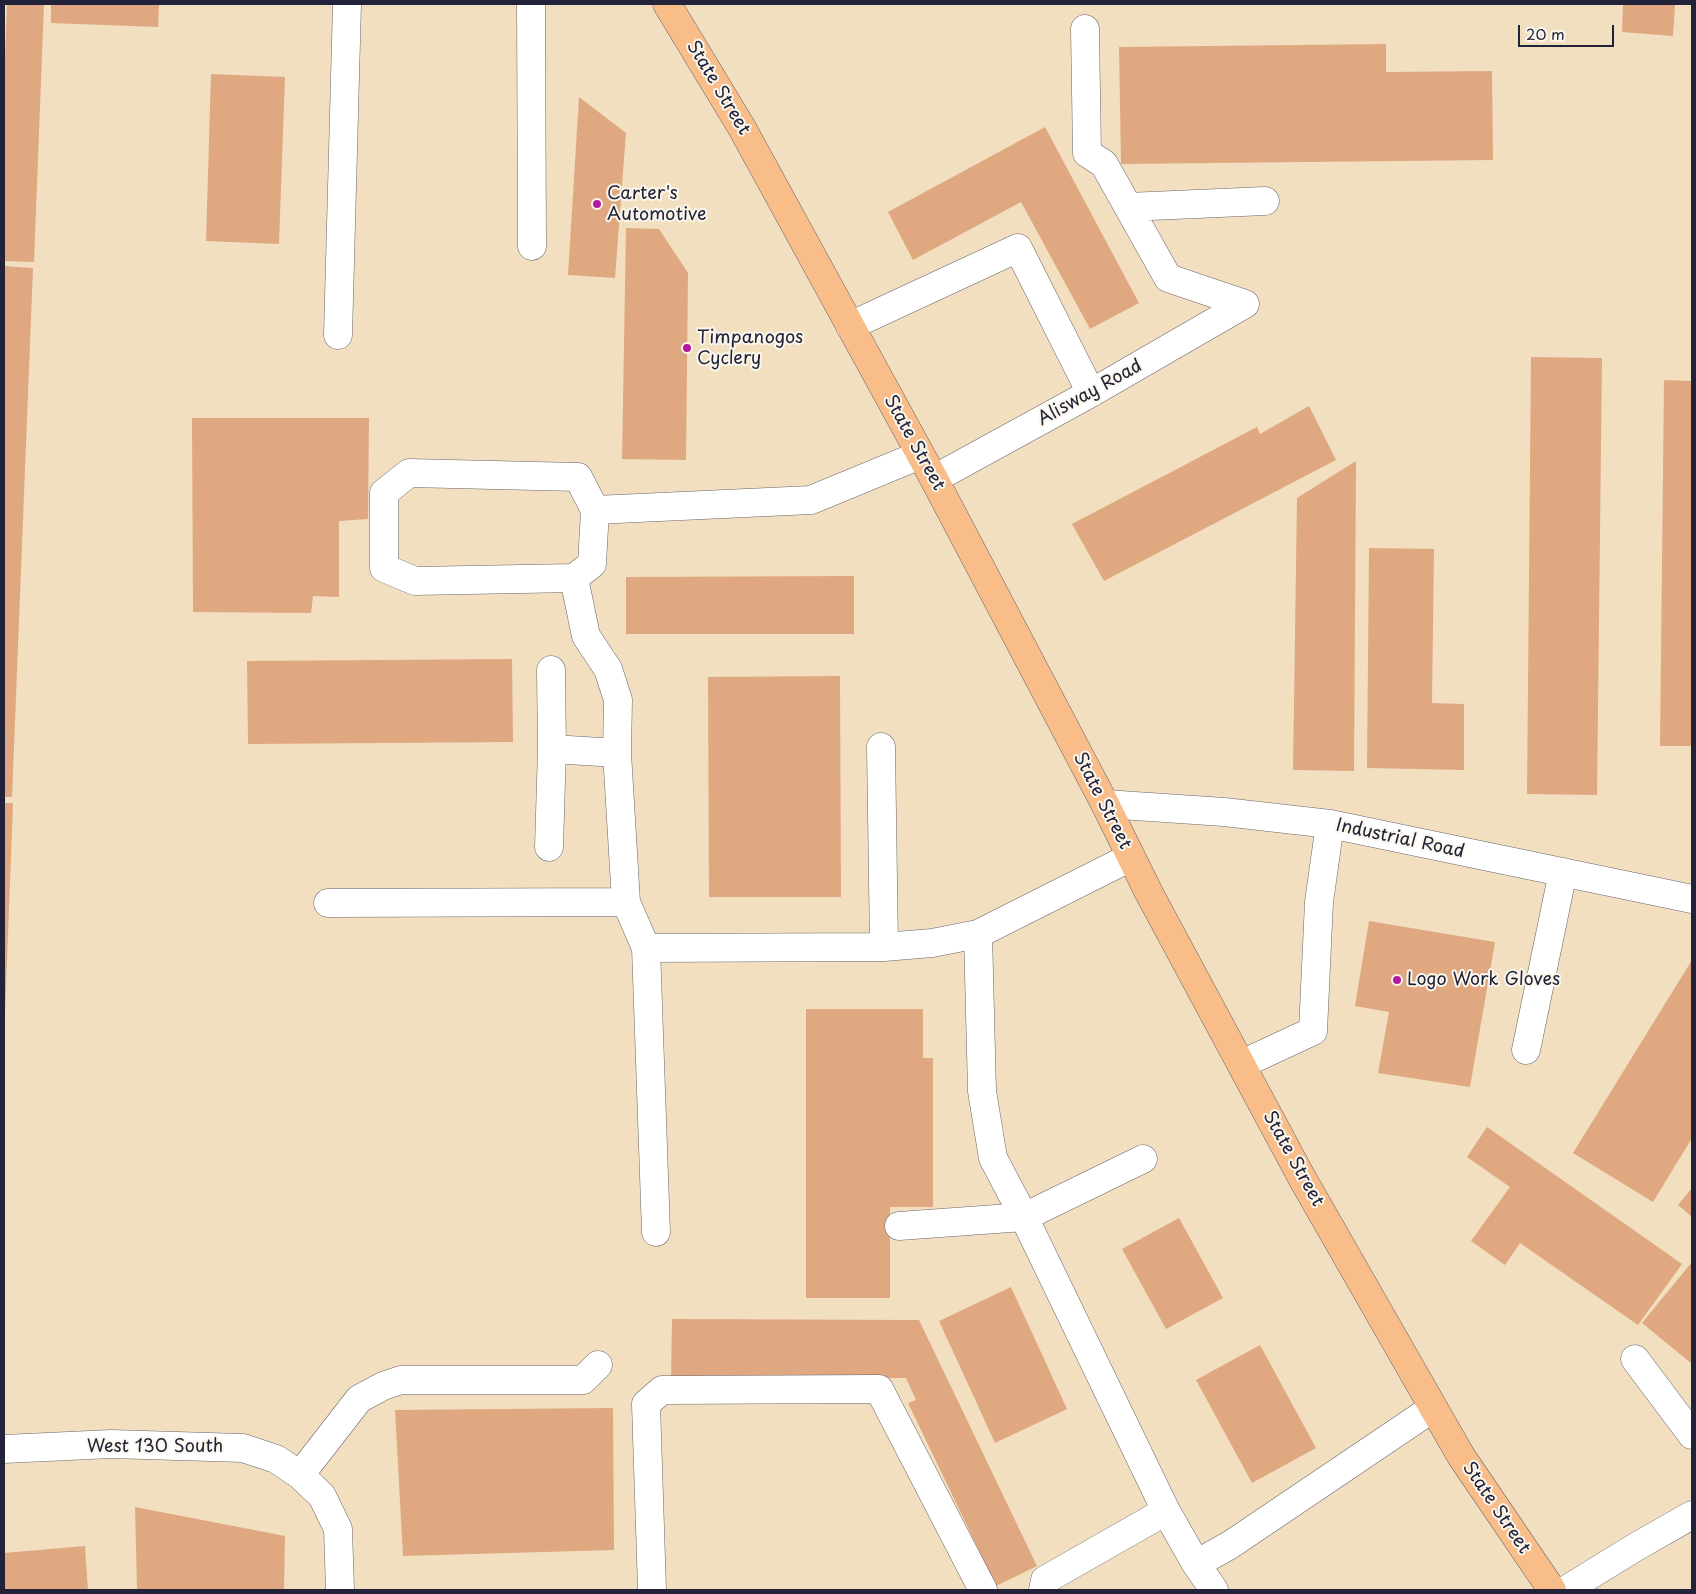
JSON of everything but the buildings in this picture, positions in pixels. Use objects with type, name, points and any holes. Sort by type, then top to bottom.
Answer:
[{"type":"main road","name":"State Street","points":[[667,4],[742,128],[934,479],[1105,804],[1149,893],[1302,1178],[1461,1456],[1552,1590]]},
{"type":"street","points":[[338,335],[347,4]]},
{"type":"street","points":[[531,4],[532,246]]},
{"type":"street","points":[[1085,29],[1087,153],[1104,164],[1128,207],[1265,201]]},
{"type":"street","name":"Alisway Road","points":[[934,479],[1091,393],[1245,304],[1168,278],[1128,207]]},
{"type":"street","points":[[850,326],[1018,248],[1091,393]]},
{"type":"street","points":[[595,510],[811,500],[920,455]]},
{"type":"street","points":[[409,473],[578,477],[595,510],[592,564],[574,578],[416,581],[384,568],[384,493],[409,473]]},
{"type":"street","points":[[574,578],[586,636],[608,669],[618,700],[617,753],[626,902],[646,948],[656,1232]]},
{"type":"street","points":[[549,847],[552,749],[551,670]]},
{"type":"street","points":[[881,747],[884,947]]},
{"type":"street","points":[[552,749],[617,753]]},
{"type":"street","name":"Industrial Road","points":[[1105,804],[1224,812],[1330,824],[1692,899]]},
{"type":"street","points":[[1242,1064],[1313,1031],[1319,902],[1330,824]]},
{"type":"street","points":[[646,948],[884,947],[932,944],[978,934],[1131,857]]},
{"type":"street","points":[[1526,1050],[1563,872]]},
{"type":"street","points":[[328,903],[626,902]]},
{"type":"street","points":[[978,934],[982,1091],[993,1158],[1024,1216],[1166,1511],[1196,1564],[1214,1590]]},
{"type":"street","points":[[899,1226],[1024,1216],[1142,1159]]},
{"type":"street","points":[[1635,1359],[1692,1435]]},
{"type":"street","points":[[300,1475],[359,1399],[383,1386],[401,1380],[583,1380],[598,1365]]},
{"type":"street","points":[[652,1590],[646,1404],[662,1390],[879,1389],[983,1590]]},
{"type":"street","points":[[1196,1564],[1230,1545],[1434,1408]]},
{"type":"street","name":"West 130 South","points":[[4,1449],[111,1444],[243,1448],[276,1459],[300,1475],[322,1496],[338,1529],[340,1590]]},
{"type":"street","points":[[1044,1590],[1046,1580],[1166,1511]]},
{"type":"street","points":[[1566,1590],[1692,1515]]},
{"type":"place","name":"Carter's Automotive","points":[[597,204]]},
{"type":"place","name":"Timpanogos Cyclery","points":[[687,348]]},
{"type":"place","name":"Logo Work Gloves","points":[[1397,980]]}]
